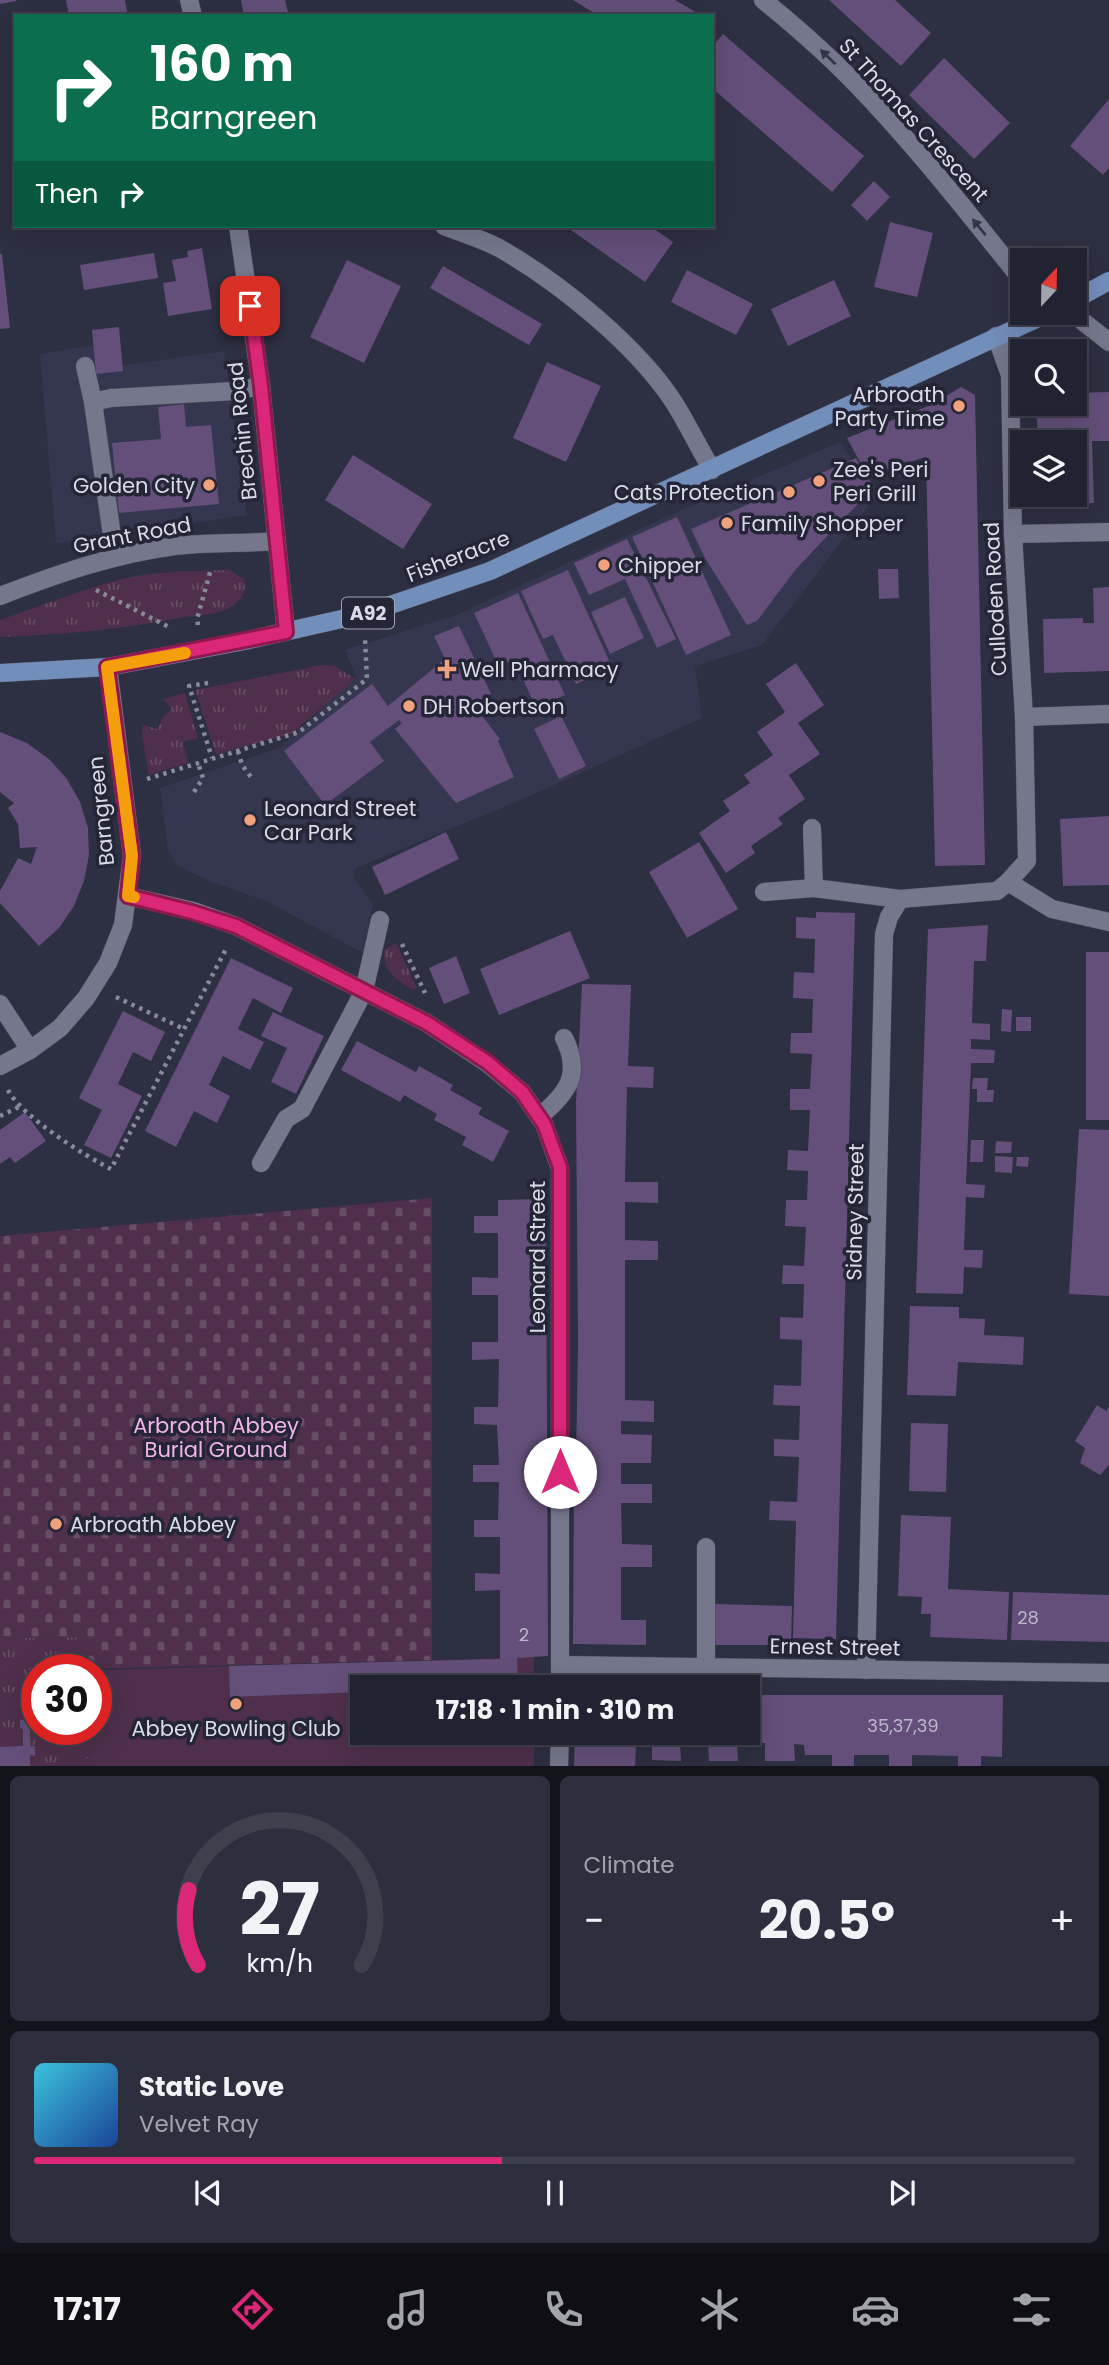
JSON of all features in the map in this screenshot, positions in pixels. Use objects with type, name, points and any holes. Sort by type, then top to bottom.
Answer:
[{"type":"main road","points":[[1087,293],[1109,281]]},
{"type":"main road","name":"A92","points":[[712,470],[1019,326]]},
{"type":"main road","name":"Fisheracre","points":[[0,673],[107,667],[364,614],[490,572],[712,470]]},
{"type":"street","name":"St Thomas Crescent","points":[[763,0],[803,33],[855,83],[920,156],[1010,265]]},
{"type":"street","name":"Brechin Road","points":[[238,228],[261,386],[286,632]]},
{"type":"street","points":[[449,228],[497,247],[544,277],[598,320],[639,360],[674,403],[712,470]]},
{"type":"street","points":[[1087,325],[1109,342]]},
{"type":"street","name":"Culloden Road","points":[[996,336],[1010,374],[1013,534],[1024,717],[1027,861],[1008,882]]},
{"type":"street","points":[[85,366],[93,402],[115,557]]},
{"type":"street","points":[[93,402],[111,398],[235,391],[261,386]]},
{"type":"street","points":[[1013,534],[1109,532]]},
{"type":"street","name":"Grant Road","points":[[0,596],[72,568],[115,557],[175,546],[277,541]]},
{"type":"street","name":"Barngreen","points":[[0,1066],[30,1051],[60,1028],[86,998],[108,963],[123,925],[132,856],[107,667]]},
{"type":"street","points":[[1024,717],[1109,714]]},
{"type":"street","points":[[812,828],[814,888]]},
{"type":"street","points":[[764,892],[814,888],[900,900],[997,891],[1008,882],[1052,909],[1109,922]]},
{"type":"street","name":"Leonard Street","points":[[128,896],[236,926],[427,1023],[487,1062],[522,1092],[544,1124],[560,1167],[561,1675]]},
{"type":"street","name":"Sidney Street","points":[[866,1670],[884,934],[889,917],[900,900]]},
{"type":"street","points":[[261,1163],[286,1119],[302,1109],[365,991],[380,920]]},
{"type":"street","points":[[0,1004],[30,1051]]},
{"type":"street","points":[[539,1116],[552,1106],[569,1085],[573,1057],[564,1038]]},
{"type":"street","points":[[706,1547],[706,1668]]},
{"type":"street","name":"Ernest Street","points":[[561,1665],[1109,1673]]},
{"type":"street","points":[[559,1766],[560,1745]]},
{"type":"path","points":[[188,626],[198,626],[197,619],[218,543]]},
{"type":"path","points":[[72,568],[94,589],[169,627],[178,627]]},
{"type":"path","points":[[123,786],[299,732],[367,679],[364,614]]},
{"type":"path","points":[[208,682],[189,686],[212,758]]},
{"type":"path","points":[[238,751],[242,765],[251,777]]},
{"type":"path","points":[[194,792],[203,778],[198,763]]},
{"type":"path","points":[[380,920],[401,940],[427,999],[427,1023]]},
{"type":"path","points":[[6,1085],[21,1106],[79,1152],[111,1169],[236,926]]},
{"type":"path","points":[[93,986],[184,1029]]},
{"type":"path","points":[[0,1116],[21,1106]]},
{"type":"shaded area","points":[[94,345],[98,369],[224,351],[247,515],[56,544],[40,354]]},
{"type":"shaded area","points":[[840,442],[877,495],[762,645],[695,666],[702,718],[530,796],[356,868],[353,876],[373,905],[363,953],[266,901],[209,881],[178,866],[168,851],[160,788],[279,748],[356,677],[345,650],[459,614],[683,509]]},
{"type":"green space","points":[[229,570],[244,579],[244,591],[236,604],[221,611],[115,628],[0,637],[0,620],[107,583],[148,574]]},
{"type":"green space","points":[[322,665],[335,666],[355,679],[291,734],[216,754],[195,690]]},
{"type":"green space","points":[[185,693],[198,738],[183,742],[188,763],[149,775],[142,736],[143,725],[157,729],[163,717],[172,709],[163,699]]},
{"type":"green space","points":[[396,943],[417,988],[413,990],[387,969],[385,949]]},
{"type":"green space","name":"Arbroath Abbey Burial Ground","points":[[432,1198],[432,1660],[112,1668],[112,1654],[84,1654],[82,1637],[0,1638],[0,1236]]},
{"type":"green space","points":[[82,1637],[84,1654],[21,1654],[21,1745],[96,1745],[83,1766],[0,1766],[0,1638]]},
{"type":"green space","name":"Abbey Bowling Club","points":[[534,1657],[534,1675],[350,1675],[350,1745],[534,1745],[534,1766],[84,1766],[96,1745],[112,1745],[112,1670]]},
{"type":"building","points":[[0,0],[16,0],[16,1],[0,4]]},
{"type":"building","points":[[66,0],[125,0],[128,14],[69,14]]},
{"type":"building","points":[[241,0],[285,0],[288,14],[244,14]]},
{"type":"building","points":[[573,0],[675,0],[699,14],[596,14]]},
{"type":"building","points":[[829,0],[895,0],[931,33],[901,66]]},
{"type":"building","points":[[723,34],[864,156],[832,192],[714,90],[714,45]]},
{"type":"building","points":[[944,58],[1010,123],[974,159],[909,95]]},
{"type":"building","points":[[1109,99],[1109,168],[1103,175],[1070,146]]},
{"type":"building","points":[[874,181],[890,197],[867,221],[851,205]]},
{"type":"building","points":[[890,222],[933,233],[917,297],[874,287]]},
{"type":"building","points":[[568,228],[653,228],[673,242],[645,282]]},
{"type":"building","points":[[202,248],[212,309],[168,316],[163,283],[176,281],[172,260],[188,257],[187,251]]},
{"type":"building","points":[[154,253],[158,278],[84,290],[80,265]]},
{"type":"building","points":[[0,254],[10,328],[0,329]]},
{"type":"building","points":[[347,260],[401,286],[364,363],[310,337]]},
{"type":"building","points":[[443,266],[542,324],[529,345],[430,288]]},
{"type":"building","points":[[687,270],[753,304],[736,335],[671,302]]},
{"type":"building","points":[[834,280],[851,316],[788,346],[771,309]]},
{"type":"building","points":[[119,327],[123,371],[96,374],[92,330]]},
{"type":"building","points":[[547,362],[601,386],[566,462],[513,438]]},
{"type":"building","points":[[961,387],[975,395],[985,865],[935,866],[926,457],[867,475],[847,438],[931,405]]},
{"type":"building","points":[[1109,392],[1109,441],[1092,441],[1094,503],[1087,504],[1087,430],[1037,430],[1037,416],[1087,416],[1087,393]]},
{"type":"building","points":[[184,404],[186,427],[211,425],[219,504],[119,513],[112,443],[161,439],[158,407]]},
{"type":"building","points":[[353,455],[432,504],[403,549],[325,500]]},
{"type":"building","points":[[856,458],[874,487],[796,569],[757,621],[747,625],[705,558],[691,529]]},
{"type":"building","points":[[677,517],[731,635],[686,655],[632,537]]},
{"type":"building","points":[[627,539],[676,639],[657,648],[625,579],[589,595],[574,563]]},
{"type":"building","points":[[878,569],[898,569],[899,598],[879,599]]},
{"type":"building","points":[[568,570],[612,667],[576,684],[553,635],[543,639],[521,591]]},
{"type":"building","points":[[1109,587],[1109,671],[1044,673],[1043,619],[1083,618],[1083,623],[1094,623],[1093,588]]},
{"type":"building","points":[[518,593],[565,695],[536,708],[514,659],[499,667],[474,613]]},
{"type":"building","points":[[625,597],[644,638],[610,654],[591,612]]},
{"type":"building","points":[[459,626],[491,694],[475,707],[500,739],[498,741],[514,777],[456,803],[395,729],[402,723],[399,720],[370,742],[384,761],[325,805],[284,751],[372,684],[388,706],[445,659],[434,636]]},
{"type":"building","points":[[796,663],[824,705],[798,723],[820,754],[789,775],[805,799],[778,818],[783,824],[751,846],[755,853],[726,873],[699,833],[730,811],[723,801],[750,783],[744,775],[773,755],[757,732],[785,712],[766,684]]},
{"type":"building","points":[[561,716],[586,766],[559,779],[534,729]]},
{"type":"building","points":[[0,732],[27,743],[49,759],[67,779],[80,802],[88,828],[89,855],[84,881],[74,906],[59,928],[39,946],[0,903],[0,891],[18,858],[31,864],[37,847],[20,848],[18,824],[8,808],[14,803],[0,792]]},
{"type":"building","points":[[1109,816],[1109,885],[1063,886],[1060,819]]},
{"type":"building","points":[[446,832],[459,859],[385,895],[372,867]]},
{"type":"building","points":[[699,842],[738,909],[687,938],[649,872]]},
{"type":"building","points":[[816,912],[855,913],[836,1639],[793,1638],[796,1521],[769,1520],[770,1501],[797,1502],[799,1457],[774,1456],[774,1439],[799,1440],[800,1406],[773,1405],[774,1385],[801,1386],[802,1340],[780,1339],[780,1317],[803,1318],[804,1284],[782,1284],[783,1265],[804,1266],[806,1227],[785,1226],[786,1200],[807,1200],[808,1171],[787,1170],[788,1150],[808,1151],[810,1110],[790,1110],[790,1089],[810,1089],[812,1054],[790,1053],[791,1033],[812,1033],[813,999],[793,998],[794,972],[814,973],[815,939],[796,938],[796,917],[816,918]]},
{"type":"building","points":[[988,925],[986,961],[974,961],[972,1023],[990,1024],[990,1040],[971,1039],[971,1049],[995,1050],[994,1063],[971,1063],[966,1184],[985,1185],[984,1198],[966,1197],[964,1250],[983,1250],[982,1268],[964,1267],[963,1294],[916,1293],[928,929]]},
{"type":"building","points":[[570,931],[590,978],[499,1015],[480,969]]},
{"type":"building","points":[[1086,952],[1109,952],[1109,1120],[1086,1120]]},
{"type":"building","points":[[456,956],[470,993],[444,1004],[429,968]]},
{"type":"building","points":[[231,958],[293,988],[281,1013],[253,998],[238,1029],[264,1042],[250,1070],[223,1056],[209,1085],[230,1096],[217,1123],[194,1111],[176,1147],[145,1131]]},
{"type":"building","points":[[582,984],[631,985],[628,1066],[654,1067],[653,1088],[627,1087],[625,1182],[658,1182],[658,1203],[625,1202],[625,1240],[658,1241],[658,1260],[625,1260],[625,1400],[654,1401],[654,1422],[621,1421],[621,1434],[652,1435],[651,1463],[621,1463],[621,1484],[652,1484],[652,1503],[621,1503],[622,1544],[652,1545],[652,1567],[621,1567],[621,1620],[646,1620],[646,1645],[573,1644],[578,1343],[576,1103]]},
{"type":"building","points":[[1002,1009],[1012,1010],[1011,1032],[1001,1031]]},
{"type":"building","points":[[123,1011],[165,1032],[151,1061],[133,1052],[118,1084],[142,1096],[111,1158],[84,1145],[102,1110],[79,1098]]},
{"type":"building","points":[[273,1012],[324,1036],[296,1094],[271,1082],[287,1048],[261,1036]]},
{"type":"building","points":[[1016,1017],[1031,1017],[1031,1031],[1016,1031]]},
{"type":"building","points":[[357,1041],[416,1072],[419,1066],[453,1085],[450,1090],[482,1108],[478,1114],[509,1131],[493,1162],[462,1145],[466,1137],[434,1120],[437,1114],[404,1095],[400,1102],[341,1070]]},
{"type":"building","points":[[973,1078],[988,1078],[987,1090],[994,1090],[993,1102],[977,1102],[977,1089],[972,1089]]},
{"type":"building","points":[[25,1112],[46,1141],[15,1163],[10,1157],[0,1164],[0,1130]]},
{"type":"building","points":[[1079,1129],[1109,1130],[1109,1296],[1069,1294]]},
{"type":"building","points":[[971,1140],[984,1140],[983,1162],[970,1162]]},
{"type":"building","points":[[996,1141],[1012,1142],[1011,1153],[995,1153]]},
{"type":"building","points":[[995,1156],[1013,1157],[1012,1173],[995,1172]]},
{"type":"building","points":[[1017,1157],[1029,1157],[1028,1167],[1016,1166]]},
{"type":"building","points":[[546,1199],[548,1656],[517,1658],[518,1675],[350,1675],[350,1692],[230,1697],[229,1666],[500,1659],[500,1590],[475,1591],[475,1573],[500,1574],[500,1537],[474,1537],[474,1520],[498,1520],[499,1482],[473,1482],[473,1465],[499,1465],[497,1425],[474,1424],[474,1407],[498,1407],[499,1359],[472,1360],[472,1342],[498,1342],[498,1295],[472,1295],[472,1277],[498,1278],[498,1233],[474,1233],[474,1216],[498,1216],[498,1200]]},
{"type":"building","points":[[910,1306],[959,1307],[959,1318],[985,1319],[984,1335],[1024,1337],[1023,1365],[958,1362],[956,1396],[907,1395]]},
{"type":"building","points":[[1097,1405],[1106,1411],[1109,1407],[1109,1465],[1100,1475],[1080,1463],[1085,1448],[1075,1441]]},
{"type":"building","points":[[911,1423],[948,1424],[946,1492],[909,1491]]},
{"type":"building","points":[[901,1515],[951,1517],[948,1589],[1009,1592],[1007,1640],[930,1637],[931,1614],[921,1614],[922,1597],[898,1596]]},
{"type":"building","points":[[1013,1592],[1109,1595],[1109,1642],[1011,1640]]},
{"type":"building","points":[[714,1604],[792,1606],[791,1645],[713,1645]]},
{"type":"building","points":[[760,1695],[1003,1695],[1002,1757],[981,1756],[981,1766],[958,1766],[958,1756],[912,1755],[912,1766],[889,1766],[889,1755],[854,1755],[854,1766],[832,1766],[832,1755],[805,1755],[804,1745],[794,1744],[795,1761],[765,1761],[765,1743],[760,1743]]},
{"type":"building","points":[[575,1745],[636,1745],[635,1766],[574,1766]]},
{"type":"building","points":[[652,1745],[680,1745],[681,1761],[652,1760]]},
{"type":"building","points":[[708,1745],[737,1745],[738,1761],[709,1761]]},
{"type":"building","points":[[35,1746],[35,1756],[30,1755],[30,1766],[0,1766],[0,1747]]},
{"type":"slow traffic","points":[[134,897],[128,896],[132,856],[107,667],[185,653]]},
{"type":"place","name":"Arbroath Party Time","points":[[959,406]]},
{"type":"place","name":"Zee's Peri Peri Grill","points":[[819,481]]},
{"type":"place","name":"Golden City","points":[[209,485]]},
{"type":"place","name":"Cats Protection","points":[[789,492]]},
{"type":"place","name":"Family Shopper","points":[[727,523]]},
{"type":"place","name":"Chipper","points":[[604,565]]},
{"type":"place","name":"Well Pharmacy","points":[[447,669]]},
{"type":"place","name":"DH Robertson","points":[[409,706]]},
{"type":"place","name":"Leonard Street Car Park","points":[[250,820]]},
{"type":"place","name":"Arbroath Abbey","points":[[56,1524]]},
{"type":"place","name":"Abbey Bowling Club","points":[[236,1704]]},
{"type":"route","points":[[250,306],[261,386],[286,632],[107,667],[132,856],[128,896],[236,926],[427,1023],[487,1062],[522,1092],[544,1124],[560,1167],[560,1472]]}]
